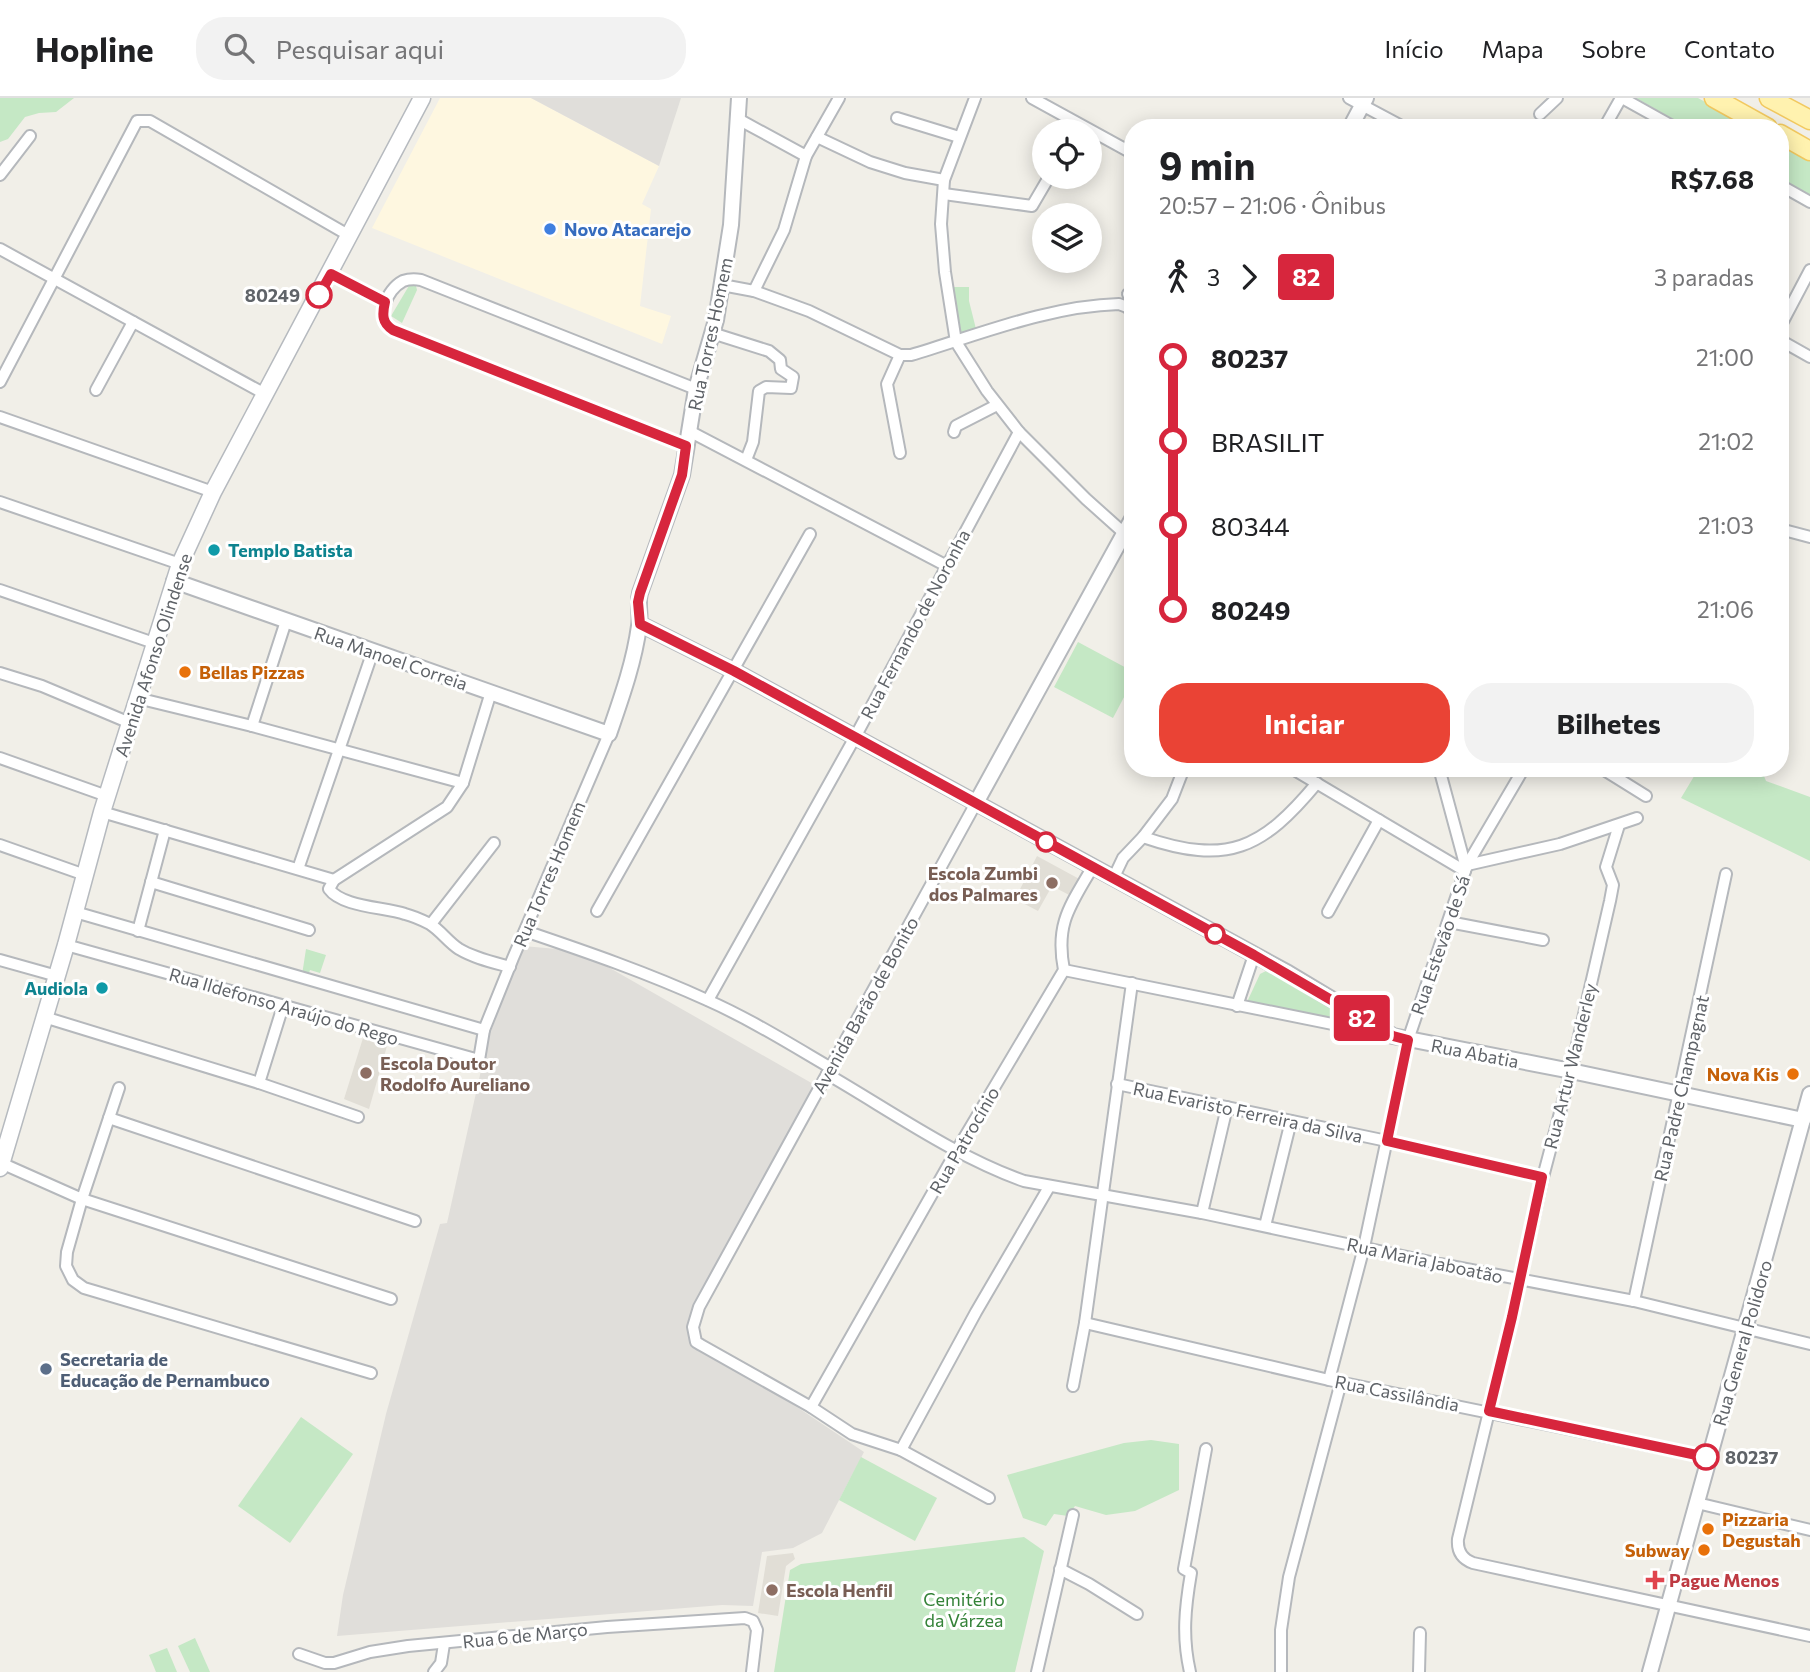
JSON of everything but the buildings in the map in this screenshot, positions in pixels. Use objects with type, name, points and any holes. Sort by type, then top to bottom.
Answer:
[{"type":"main road","name":"Avenida Afonso Olindense","points":[[1,1166],[5,1129],[57,976],[104,804],[180,564],[213,492],[422,98]]},
{"type":"main road","points":[[1714,98],[1752,119]]},
{"type":"main road","points":[[1769,98],[1810,121]]},
{"type":"main road","points":[[1789,139],[1810,150]]},
{"type":"street","name":"Rua Torres Homem","points":[[511,962],[609,734],[628,679],[640,624],[640,593],[680,482],[696,388],[722,285],[731,225],[739,98]]},
{"type":"street","points":[[754,290],[785,230],[806,156],[839,98]]},
{"type":"street","points":[[975,98],[944,180],[941,245],[956,341],[997,405],[1019,432],[1086,499],[1124,532]]},
{"type":"street","points":[[1032,98],[1065,119]]},
{"type":"street","points":[[1540,114],[1557,98]]},
{"type":"street","points":[[1609,119],[1621,98],[1660,119]]},
{"type":"street","points":[[1353,119],[1359,100],[1390,119]]},
{"type":"street","points":[[897,118],[959,137]]},
{"type":"street","points":[[738,119],[806,156]]},
{"type":"street","points":[[0,382],[134,124],[141,120],[149,121],[350,236]]},
{"type":"street","points":[[0,176],[30,136]]},
{"type":"street","points":[[817,137],[870,162],[905,173],[944,180]]},
{"type":"street","points":[[1102,139],[1124,149]]},
{"type":"street","points":[[944,194],[1032,206],[1042,189]]},
{"type":"street","points":[[1789,190],[1810,202]]},
{"type":"street","points":[[0,249],[265,394]]},
{"type":"street","points":[[1789,310],[1810,270]]},
{"type":"street","points":[[331,274],[385,302]]},
{"type":"street","points":[[686,446],[393,330],[383,319],[385,302],[399,284],[406,280],[421,280],[696,388]]},
{"type":"street","points":[[722,285],[754,290],[809,311],[900,355],[911,355],[1018,322],[1064,312],[1109,304],[1124,308]]},
{"type":"street","points":[[96,390],[133,322]]},
{"type":"street","points":[[712,333],[772,353],[780,360],[781,369],[793,377],[791,388],[766,387],[759,391],[753,442],[746,460]]},
{"type":"street","points":[[1789,345],[1810,357]]},
{"type":"street","points":[[900,355],[887,384],[900,453]]},
{"type":"street","points":[[954,432],[956,426],[997,405]]},
{"type":"street","points":[[0,417],[213,492]]},
{"type":"street","points":[[689,431],[945,565]]},
{"type":"street","name":"Rua Fernando de Noronha","points":[[708,1000],[854,739],[945,565],[1019,432]]},
{"type":"street","points":[[0,502],[180,564]]},
{"type":"street","points":[[1789,531],[1810,537]]},
{"type":"street","points":[[597,911],[810,534]]},
{"type":"street","name":"Avenida Barão de Bonito","points":[[811,1407],[696,1342],[693,1327],[699,1307],[976,803],[1124,542]]},
{"type":"street","name":"Rua Manoel Correia","points":[[174,581],[609,734]]},
{"type":"street","points":[[0,590],[154,643]]},
{"type":"street","points":[[252,726],[286,621]]},
{"type":"street","points":[[640,624],[734,671],[854,739],[1254,955],[1393,1036]]},
{"type":"street","points":[[298,869],[373,651]]},
{"type":"street","points":[[0,673],[42,686],[130,723]]},
{"type":"street","points":[[491,692],[463,783],[447,807],[334,880],[329,889],[337,896],[406,914],[431,924],[461,950],[476,958],[511,962]]},
{"type":"street","points":[[137,698],[463,783]]},
{"type":"street","points":[[0,758],[165,830],[334,880]]},
{"type":"street","points":[[1113,879],[1123,858],[1143,838],[1172,799],[1179,777]]},
{"type":"street","points":[[1307,777],[1466,868],[1548,847],[1637,818]]},
{"type":"street","points":[[1441,777],[1466,868]]},
{"type":"street","name":"Rua Estevão de Sá","points":[[1329,1380],[1364,1247],[1408,1040],[1466,868],[1519,777]]},
{"type":"street","points":[[1615,777],[1646,796]]},
{"type":"street","points":[[1143,838],[1191,850],[1215,851],[1240,846],[1265,836],[1290,815],[1317,783]]},
{"type":"street","points":[[1328,912],[1379,820]]},
{"type":"street","name":"Rua Artur Wanderley","points":[[1619,825],[1606,870],[1613,885],[1610,901],[1571,1071],[1542,1177],[1458,1539],[1461,1555],[1472,1563],[1670,1605]]},
{"type":"street","points":[[138,931],[165,830]]},
{"type":"street","points":[[431,924],[494,843]]},
{"type":"street","points":[[0,845],[85,875]]},
{"type":"street","points":[[1064,970],[1060,950],[1064,922],[1092,868]]},
{"type":"street","name":"Rua Padre Champagnat","points":[[1634,1301],[1726,874]]},
{"type":"street","points":[[151,882],[309,930]]},
{"type":"street","points":[[75,912],[484,1030]]},
{"type":"street","points":[[1449,922],[1543,940]]},
{"type":"street","name":"Rua Maria Jaboatão","points":[[525,931],[615,961],[708,1000],[763,1028],[957,1150],[999,1172],[1049,1187],[1202,1213],[1520,1280],[1634,1301],[1810,1343]]},
{"type":"street","name":"Rua Ildefonso Araújo do Rego","points":[[66,945],[479,1060],[484,1030],[511,962]]},
{"type":"street","points":[[1237,1006],[1254,955]]},
{"type":"street","points":[[0,960],[57,976]]},
{"type":"street","name":"Rua Abatia","points":[[1064,970],[1571,1071],[1806,1121]]},
{"type":"street","name":"Rua Patrocínio","points":[[811,1407],[957,1150],[1064,970]]},
{"type":"street","points":[[1073,1386],[1085,1323],[1132,983]]},
{"type":"street","points":[[259,1083],[283,1006]]},
{"type":"street","points":[[44,1017],[259,1083],[358,1118]]},
{"type":"street","name":"Rua Evaristo Ferreira da Silva","points":[[1117,1084],[1542,1177]]},
{"type":"street","points":[[119,1088],[67,1252],[66,1266],[72,1280],[84,1288],[372,1373]]},
{"type":"street","name":"Rua General Polidoro","points":[[1650,1672],[1806,1121],[1810,1094]]},
{"type":"street","points":[[1202,1213],[1227,1107]]},
{"type":"street","points":[[109,1118],[415,1221]]},
{"type":"street","points":[[1265,1226],[1291,1121]]},
{"type":"street","points":[[1,1166],[82,1199],[391,1299]]},
{"type":"street","points":[[901,1450],[976,1312],[1049,1187]]},
{"type":"street","name":"Rua Cassilândia","points":[[1085,1323],[1329,1380],[1710,1458]]},
{"type":"street","points":[[1281,1672],[1281,1630],[1289,1577],[1341,1382]]},
{"type":"street","points":[[811,1407],[852,1434],[901,1450],[989,1498]]},
{"type":"street","points":[[1190,1672],[1184,1645],[1184,1624],[1191,1573],[1184,1569],[1206,1449]]},
{"type":"street","points":[[1698,1503],[1809,1527]]},
{"type":"street","points":[[1037,1672],[1073,1515]]},
{"type":"street","points":[[1060,1569],[1137,1614]]},
{"type":"street","points":[[1670,1605],[1810,1636]]},
{"type":"street","name":"Rua 6 de Março","points":[[299,1654],[334,1663],[370,1652],[408,1646],[607,1627],[745,1618],[753,1621],[757,1630],[752,1672]]},
{"type":"street","points":[[1419,1672],[1420,1633]]},
{"type":"street","points":[[434,1672],[441,1662],[444,1644]]},
{"type":"shaded area","points":[[440,98],[531,98],[659,166],[642,204],[651,209],[640,306],[671,316],[662,344],[372,228]]},
{"type":"shaded area","points":[[531,98],[681,98],[659,166]]},
{"type":"shaded area","name":"Escola Zumbi dos Palmares","points":[[1037,856],[1083,881],[1073,897],[1052,886],[1038,911],[1015,899]]},
{"type":"shaded area","points":[[523,946],[580,951],[822,1089],[688,1334],[864,1452],[822,1533],[793,1548],[762,1552],[753,1606],[722,1605],[337,1636],[343,1595],[386,1414],[440,1224],[447,1223],[488,1039]]},
{"type":"shaded area","name":"Escola Doutor Rodolfo Aureliano","points":[[363,1038],[387,1046],[369,1109],[344,1099]]},
{"type":"shaded area","name":"Escola Henfil","points":[[793,1553],[795,1559],[786,1566],[778,1616],[758,1613],[767,1556]]},
{"type":"green space","points":[[0,98],[74,98],[56,112],[25,117],[8,139],[0,142]]},
{"type":"green space","points":[[1636,98],[1698,98],[1736,119],[1673,119]]},
{"type":"green space","points":[[1789,148],[1810,159],[1810,195],[1789,183]]},
{"type":"green space","points":[[410,284],[416,286],[417,290],[402,323],[391,316]]},
{"type":"green space","points":[[950,287],[969,287],[969,301],[976,329],[960,336]]},
{"type":"green space","points":[[1078,642],[1124,667],[1124,697],[1113,718],[1054,687]]},
{"type":"green space","points":[[1694,777],[1764,777],[1766,781],[1810,797],[1810,861],[1681,798]]},
{"type":"green space","points":[[306,949],[326,955],[320,973],[310,970],[307,979],[302,975]]},
{"type":"green space","points":[[1266,971],[1366,1027],[1247,1002],[1260,974]]},
{"type":"green space","points":[[301,1417],[353,1454],[290,1543],[238,1506]]},
{"type":"green space","points":[[1151,1440],[1179,1444],[1179,1490],[1135,1511],[1106,1515],[1075,1506],[1068,1516],[1054,1514],[1046,1526],[1023,1518],[1007,1475],[1124,1443]]},
{"type":"green space","points":[[861,1457],[937,1498],[915,1541],[839,1500]]},
{"type":"green space","name":"Cemitério da Várzea","points":[[1024,1537],[1044,1551],[1015,1672],[774,1672],[790,1570],[801,1564]]},
{"type":"green space","points":[[195,1638],[210,1672],[190,1672],[178,1646]]},
{"type":"green space","points":[[167,1648],[177,1672],[156,1672],[149,1655]]},
{"type":"bus line","name":"82","points":[[319,295],[331,274],[385,302],[383,319],[393,330],[686,446],[682,475],[640,593],[640,624],[734,671],[854,739],[1288,973],[1393,1036],[1408,1040],[1387,1141],[1542,1177],[1489,1411],[1706,1457]]},
{"type":"place","name":"Novo Atacarejo","points":[[550,229]]},
{"type":"place","name":"80249","points":[[319,295]]},
{"type":"place","name":"Templo Batista","points":[[214,550]]},
{"type":"place","name":"Bellas Pizzas","points":[[185,672]]},
{"type":"place","name":"Escola Zumbi dos Palmares","points":[[1052,883]]},
{"type":"place","name":"Audiola","points":[[102,988]]},
{"type":"place","name":"Escola Doutor Rodolfo Aureliano","points":[[366,1073]]},
{"type":"place","name":"Nova Kis","points":[[1793,1074]]},
{"type":"place","name":"Secretaria de Educação de Pernambuco","points":[[46,1369]]},
{"type":"place","name":"80237","points":[[1706,1457]]},
{"type":"place","name":"Pizzaria Degustah","points":[[1708,1529]]},
{"type":"place","name":"Subway","points":[[1704,1550]]},
{"type":"place","name":"Pague Menos","points":[[1655,1580]]},
{"type":"place","name":"Escola Henfil","points":[[772,1590]]}]
